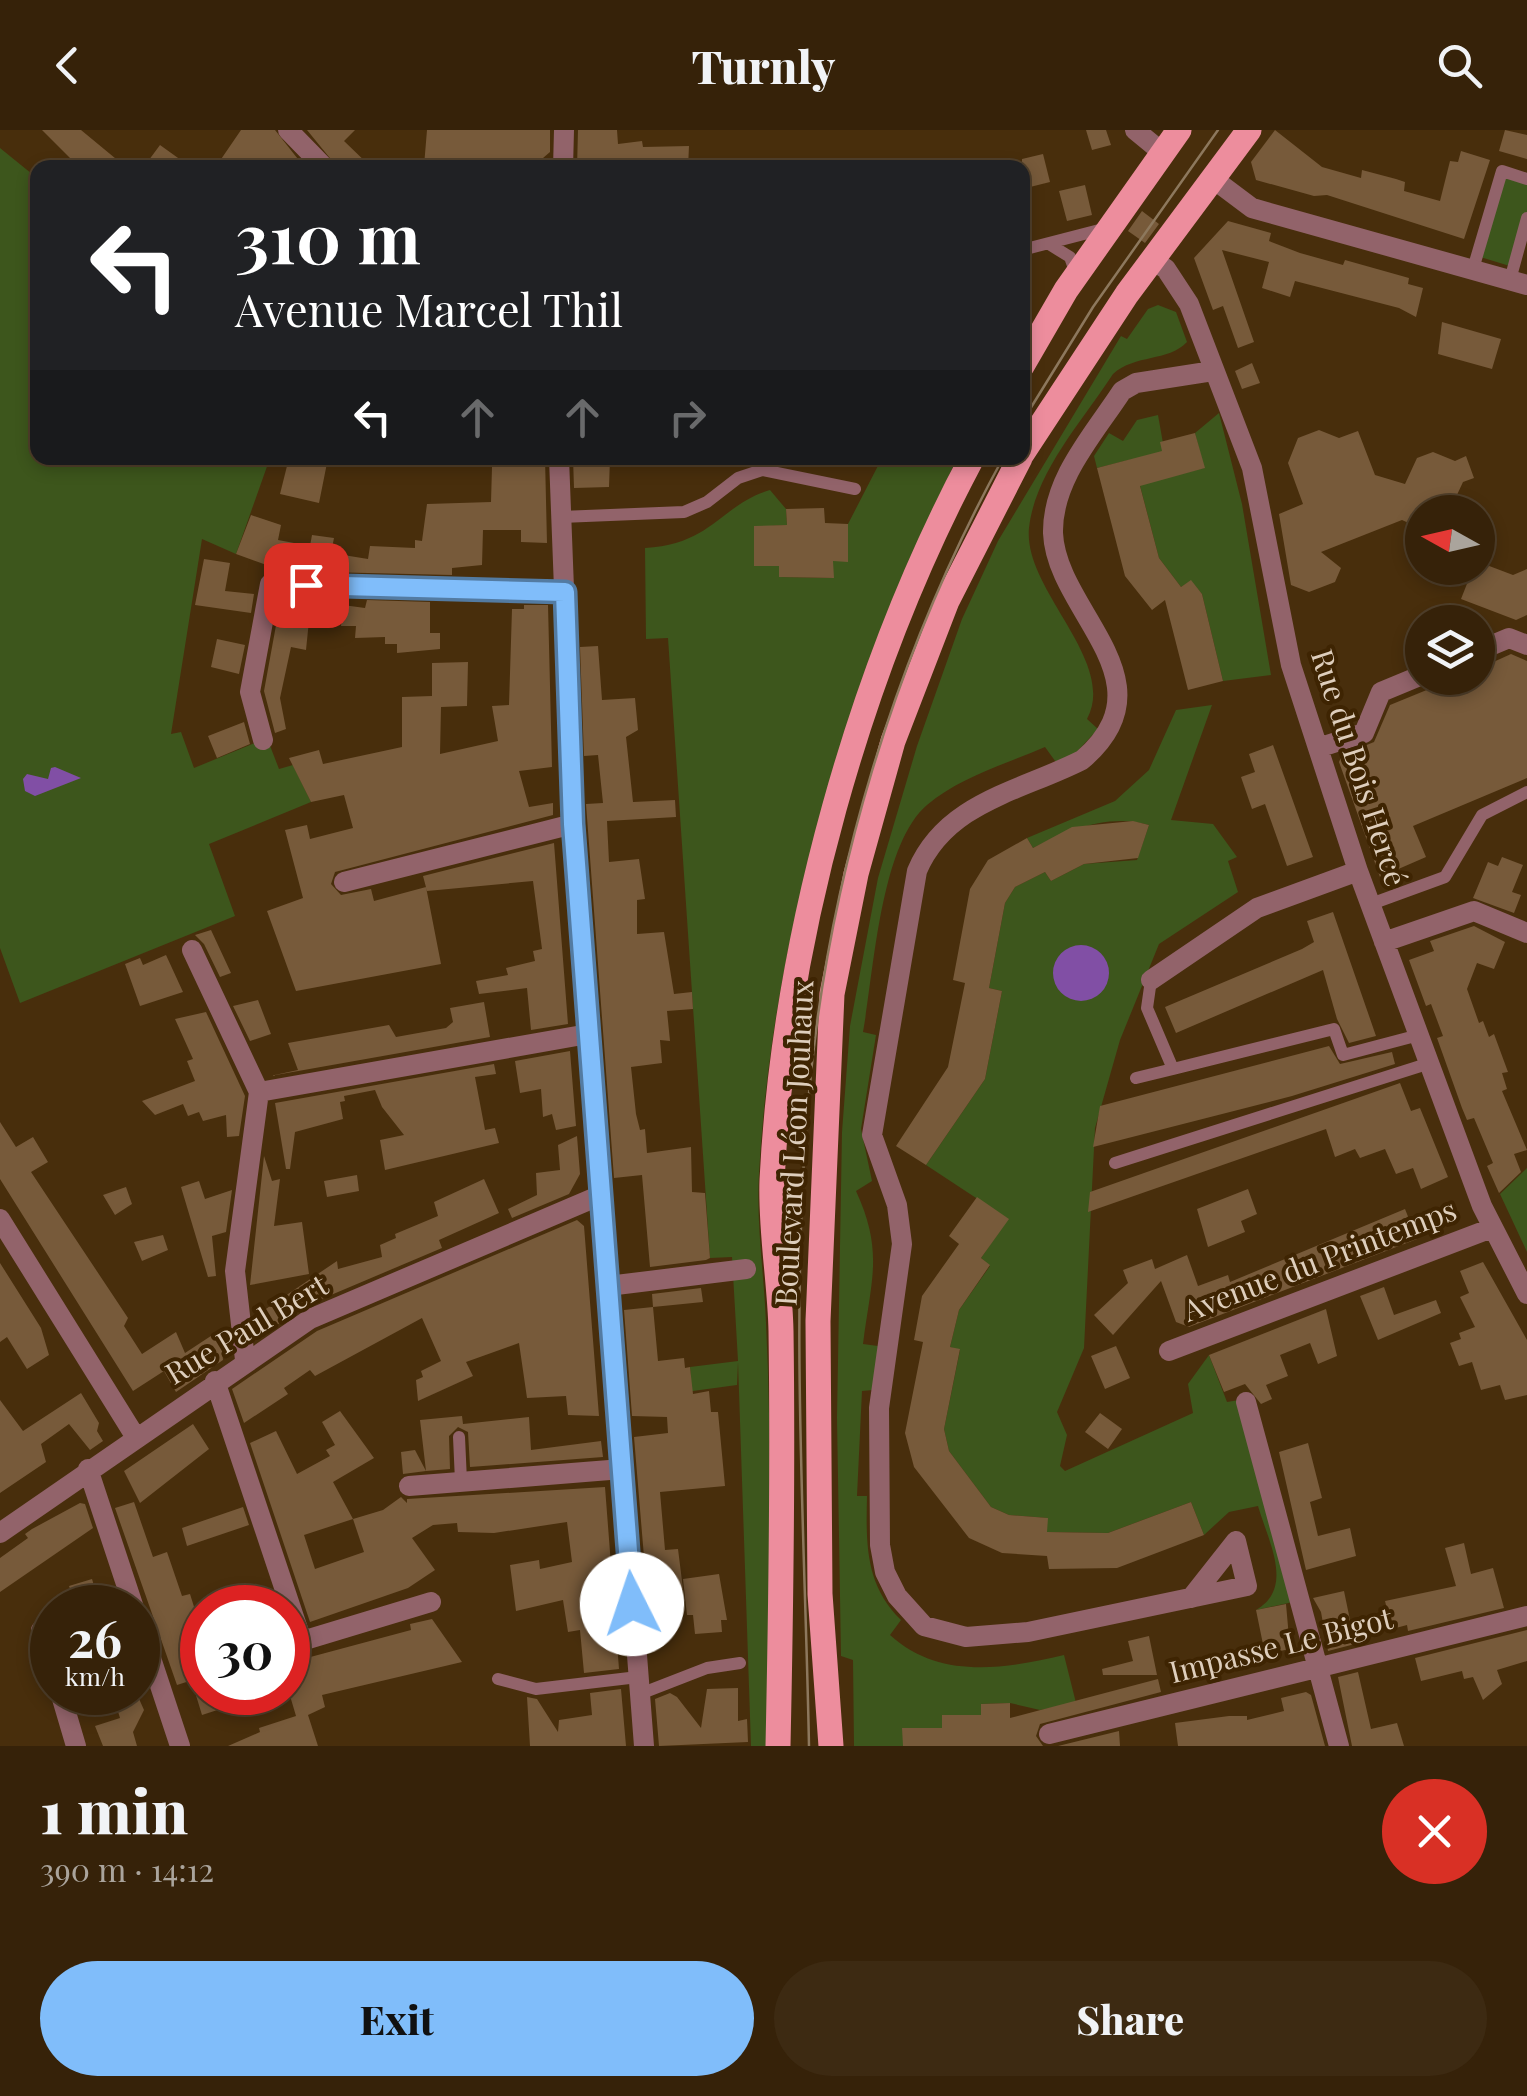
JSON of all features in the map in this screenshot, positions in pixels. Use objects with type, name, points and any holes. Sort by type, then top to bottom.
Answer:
[{"type":"main road","points":[[1030,353],[1076,277],[1179,130]]},
{"type":"main road","name":"Boulevard Léon Jouhaux","points":[[1030,444],[1152,260],[1249,130]]},
{"type":"main road","name":"Boulevard Léon Jouhaux","points":[[778,1746],[783,1510],[781,1324],[772,1184],[786,1058],[819,875],[860,730],[912,590],[969,465]]},
{"type":"main road","name":"Boulevard Léon Jouhaux","points":[[831,1746],[820,1594],[818,1322],[832,994],[856,874],[893,741],[947,601],[1017,465]]},
{"type":"street","points":[[288,130],[317,160]]},
{"type":"street","points":[[563,160],[564,130]]},
{"type":"street","points":[[1136,130],[1162,153]]},
{"type":"street","points":[[1212,178],[1252,208],[1518,282]]},
{"type":"street","name":"Rue du Bois Hercé","points":[[1152,260],[1166,269],[1189,304],[1252,468],[1291,665],[1358,872],[1492,1228],[1527,1294]]},
{"type":"street","points":[[1191,1598],[992,1637],[942,1634],[908,1612],[885,1572],[880,1545],[879,1408],[902,1244],[897,1205],[872,1135],[917,871],[926,850],[959,816],[1082,760],[1097,747],[1114,712],[1116,689],[1104,643],[1056,550],[1055,515],[1066,477],[1122,392],[1136,382],[1213,371]]},
{"type":"street","points":[[560,465],[573,824],[644,1746]]},
{"type":"street","points":[[263,740],[250,692],[270,584],[565,592]]},
{"type":"street","points":[[1495,644],[1508,638],[1527,646]]},
{"type":"street","points":[[1318,748],[1364,733],[1381,692],[1405,681]]},
{"type":"street","points":[[344,882],[573,824]]},
{"type":"street","points":[[1151,980],[1256,908],[1358,872]]},
{"type":"street","points":[[1384,942],[1474,911],[1527,933]]},
{"type":"street","points":[[192,950],[260,1092],[235,1271],[245,1360]]},
{"type":"street","points":[[260,1092],[588,1034]]},
{"type":"street","name":"Rue Paul Bert","points":[[0,1533],[245,1360],[310,1319],[602,1196]]},
{"type":"street","points":[[0,1219],[135,1436]]},
{"type":"street","name":"Avenue du Printemps","points":[[1169,1351],[1492,1228]]},
{"type":"street","points":[[608,1286],[746,1269]]},
{"type":"street","points":[[215,1381],[302,1641],[431,1602]]},
{"type":"street","points":[[1246,1402],[1340,1746]]},
{"type":"street","points":[[88,1469],[126,1585]]},
{"type":"street","points":[[409,1486],[622,1470]]},
{"type":"street","name":"Impasse Le Bigot","points":[[1048,1734],[1527,1616]]},
{"type":"street","points":[[160,1686],[180,1746]]},
{"type":"street","points":[[67,1715],[76,1746]]},
{"type":"lane","points":[[1474,269],[1502,172],[1527,179]]},
{"type":"lane","points":[[1518,282],[1527,218]]},
{"type":"lane","points":[[1030,248],[1109,228]]},
{"type":"lane","points":[[1049,244],[1070,257],[1076,277]]},
{"type":"lane","points":[[562,517],[684,512],[707,502],[738,478],[762,470],[855,489]]},
{"type":"lane","points":[[1371,904],[1444,877],[1482,816],[1527,792]]},
{"type":"lane","points":[[1151,980],[1147,1008],[1173,1069]]},
{"type":"lane","points":[[1136,1078],[1334,1028],[1343,1056],[1420,1035]]},
{"type":"lane","points":[[1115,1163],[1430,1063]]},
{"type":"lane","points":[[458,1437],[462,1481]]},
{"type":"lane","points":[[498,1679],[536,1689],[639,1685],[740,1663]]},
{"type":"green space","points":[[0,148],[30,172],[30,465],[268,465],[236,554],[202,539],[171,734],[181,732],[194,768],[267,738],[279,769],[293,765],[311,802],[209,844],[235,916],[20,1003],[0,948]]},
{"type":"green space","points":[[1501,173],[1527,179],[1527,218],[1513,267],[1477,256]]},
{"type":"green space","points":[[1158,305],[1176,312],[1187,342],[1171,353],[1131,363],[1113,374],[1051,467],[1033,507],[1029,528],[1031,552],[1040,576],[1090,673],[1093,697],[1087,719],[1098,729],[1071,758],[1058,765],[1045,747],[940,795],[911,824],[889,879],[863,1032],[876,1035],[861,1129],[872,1181],[856,1191],[873,1249],[863,1344],[878,1346],[873,1390],[862,1391],[857,1496],[867,1496],[868,1547],[874,1578],[889,1607],[901,1620],[890,1635],[909,1649],[951,1665],[996,1667],[1064,1655],[1076,1703],[1040,1710],[1010,1703],[981,1704],[981,1724],[942,1715],[942,1728],[903,1729],[903,1746],[854,1746],[853,1660],[841,1656],[837,1418],[842,1132],[850,1026],[878,878],[917,746],[962,619],[998,541],[1121,336],[1127,339],[1148,309]]},
{"type":"green space","points":[[1219,413],[1242,504],[1271,675],[1223,681],[1202,594],[1191,581],[1181,587],[1159,558],[1133,459],[1097,468],[1094,456],[1109,433],[1123,441],[1137,420],[1158,415],[1169,477],[1204,468],[1195,433]]},
{"type":"green space","points":[[878,465],[954,465],[919,543],[852,717],[800,896],[781,987],[767,1079],[758,1192],[769,1429],[769,1746],[751,1746],[738,1362],[737,1385],[678,1393],[691,1377],[690,1367],[738,1361],[732,1257],[710,1258],[668,638],[646,639],[645,548],[686,539],[770,490],[786,509],[787,525],[754,527],[754,565],[779,566],[780,577],[833,578],[833,561],[848,561],[848,524]]},
{"type":"green space","points":[[1212,705],[1171,820],[1213,824],[1237,857],[1228,861],[1238,892],[1159,944],[1120,1040],[1095,1128],[1084,1348],[1057,1412],[1067,1435],[1060,1466],[1065,1471],[1193,1413],[1188,1384],[1209,1355],[1227,1402],[1239,1400],[1293,1602],[1256,1610],[1268,1601],[1276,1577],[1272,1548],[1258,1506],[1229,1512],[1204,1535],[1191,1502],[1108,1533],[1047,1532],[1047,1518],[1009,1515],[991,1507],[949,1451],[944,1429],[960,1350],[950,1347],[959,1310],[990,1266],[981,1258],[1008,1219],[926,1165],[985,1079],[1002,991],[989,988],[1005,903],[1015,887],[1045,872],[1051,881],[1084,864],[1137,860],[1149,825],[1104,822],[1033,848],[1027,838],[1115,801],[1149,770],[1176,710]]},
{"type":"green space","points":[[1527,1168],[1527,1252],[1500,1194]]},
{"type":"shaded area","points":[[55,767],[81,778],[35,796],[25,791],[23,779],[27,774],[48,779]]},
{"type":"shaded area","points":[[1081,945],[1101,953],[1109,973],[1101,993],[1081,1001],[1061,993],[1053,973],[1061,953]]},
{"type":"building","points":[[42,130],[81,130],[117,160],[72,160]]},
{"type":"building","points":[[241,130],[275,130],[299,160],[220,160]]},
{"type":"building","points":[[307,130],[355,130],[344,141],[364,160],[331,160]]},
{"type":"building","points":[[427,130],[550,130],[550,152],[543,158],[424,160]]},
{"type":"building","points":[[578,130],[617,130],[618,144],[642,141],[643,147],[689,146],[688,160],[577,160]]},
{"type":"building","points":[[1086,130],[1106,130],[1111,145],[1092,150]]},
{"type":"building","points":[[1275,130],[1322,167],[1361,178],[1362,170],[1396,179],[1405,182],[1404,191],[1440,201],[1450,161],[1458,162],[1461,151],[1490,160],[1464,239],[1327,195],[1314,196],[1256,180],[1251,162]]},
{"type":"building","points":[[1505,130],[1527,135],[1527,159],[1499,151]]},
{"type":"building","points":[[160,145],[181,160],[149,160]]},
{"type":"building","points":[[1043,154],[1050,182],[1030,187],[1030,160],[1022,159]]},
{"type":"building","points":[[1085,185],[1092,215],[1067,221],[1059,191]]},
{"type":"building","points":[[1142,211],[1159,224],[1145,243],[1128,231]]},
{"type":"building","points":[[1228,221],[1271,233],[1269,241],[1300,253],[1343,265],[1345,260],[1409,278],[1408,284],[1423,288],[1416,317],[1399,308],[1295,281],[1290,297],[1262,288],[1269,262],[1222,250],[1254,342],[1238,348],[1223,306],[1213,310],[1194,258]]},
{"type":"building","points":[[1442,322],[1501,339],[1492,369],[1438,354]]},
{"type":"building","points":[[1252,363],[1260,383],[1242,389],[1235,371]]},
{"type":"building","points":[[1319,430],[1339,438],[1358,431],[1375,475],[1405,484],[1417,458],[1433,452],[1455,461],[1466,456],[1474,478],[1463,482],[1457,495],[1405,495],[1405,521],[1321,552],[1341,568],[1335,582],[1309,592],[1291,585],[1279,514],[1303,504],[1288,463],[1298,438]]},
{"type":"building","points":[[1195,433],[1205,468],[1140,486],[1159,558],[1181,587],[1191,580],[1202,594],[1223,681],[1188,690],[1165,600],[1152,610],[1125,576],[1097,468],[1162,451],[1160,442]]},
{"type":"building","points":[[287,465],[327,465],[319,503],[280,494]]},
{"type":"building","points":[[545,465],[547,543],[521,542],[521,530],[483,530],[482,565],[452,568],[452,575],[283,571],[236,554],[251,515],[281,525],[278,540],[310,546],[312,535],[334,538],[331,553],[368,559],[370,546],[415,548],[415,540],[422,541],[427,504],[491,502],[492,467]]},
{"type":"building","points":[[573,465],[610,465],[609,487],[574,488]]},
{"type":"building","points":[[824,508],[825,523],[848,524],[848,562],[833,561],[834,578],[779,577],[779,566],[754,566],[754,526],[787,525],[786,509]]},
{"type":"building","points":[[204,559],[230,563],[225,591],[254,594],[251,613],[195,605]]},
{"type":"building","points":[[1495,568],[1513,575],[1527,569],[1527,615],[1516,620],[1495,612],[1495,605],[1477,605],[1461,599],[1466,585],[1495,585]]},
{"type":"building","points":[[281,598],[311,601],[306,650],[291,647],[280,698],[286,729],[275,733],[264,691]]},
{"type":"building","points":[[367,600],[430,602],[430,633],[440,633],[440,649],[397,653],[397,644],[385,644],[385,637],[355,638],[356,626],[341,626],[343,605],[365,608]]},
{"type":"building","points":[[524,605],[548,605],[552,767],[519,771],[529,807],[553,803],[553,815],[335,872],[331,884],[341,895],[371,889],[374,901],[426,887],[441,964],[296,991],[267,911],[303,898],[285,830],[307,825],[310,839],[353,828],[344,795],[311,802],[289,758],[319,750],[323,764],[402,747],[402,697],[432,696],[432,663],[468,662],[467,706],[441,707],[440,754],[498,741],[492,706],[509,705],[512,609],[524,609]]},
{"type":"building","points":[[217,639],[245,645],[239,674],[211,667]]},
{"type":"building","points":[[598,646],[602,700],[635,698],[638,730],[626,737],[633,802],[675,800],[676,817],[607,821],[609,862],[639,859],[645,899],[637,900],[637,934],[664,932],[674,994],[692,992],[693,1009],[667,1011],[670,1041],[660,1040],[662,1063],[631,1067],[636,1114],[640,1130],[645,1129],[647,1153],[691,1147],[692,1192],[705,1193],[710,1258],[706,1260],[650,1267],[642,1175],[614,1178],[586,804],[603,803],[598,755],[584,756],[580,647]]},
{"type":"building","points":[[1511,654],[1527,661],[1527,778],[1413,826],[1426,857],[1380,877],[1339,762],[1342,755],[1374,742],[1390,705],[1414,695],[1495,695],[1495,661]]},
{"type":"building","points":[[244,722],[250,744],[217,758],[208,736]]},
{"type":"building","points":[[1273,745],[1313,857],[1287,866],[1265,804],[1252,809],[1241,777],[1255,772],[1249,754]]},
{"type":"building","points":[[1133,821],[1149,825],[1138,858],[1084,864],[1051,881],[1045,872],[1015,887],[1005,903],[989,988],[1002,991],[985,1079],[926,1165],[896,1146],[948,1067],[965,983],[953,980],[970,889],[988,860],[1027,838],[1033,848],[1072,827]]},
{"type":"building","points":[[554,843],[568,1024],[531,1030],[527,988],[479,994],[476,981],[508,975],[506,968],[535,961],[533,951],[542,949],[533,881],[427,891],[423,876]]},
{"type":"building","points":[[1502,857],[1523,865],[1512,892],[1521,895],[1514,913],[1473,898],[1488,862],[1498,866]]},
{"type":"building","points":[[1333,912],[1376,1036],[1349,1043],[1337,1019],[1323,970],[1176,1033],[1165,1007],[1302,949],[1314,942],[1307,921]]},
{"type":"building","points":[[1474,926],[1505,942],[1494,969],[1477,963],[1467,989],[1479,1023],[1483,1021],[1489,1037],[1494,1034],[1508,1072],[1502,1073],[1507,1089],[1502,1091],[1527,1150],[1514,1154],[1521,1172],[1499,1193],[1487,1166],[1493,1163],[1474,1118],[1467,1120],[1462,1108],[1437,1038],[1443,1036],[1431,1004],[1426,1006],[1409,960],[1434,951],[1430,941]]},
{"type":"building","points":[[211,930],[231,973],[220,977],[204,944],[195,935]]},
{"type":"building","points":[[166,955],[183,992],[140,1006],[125,964],[140,958],[143,965]]},
{"type":"building","points":[[258,1000],[271,1034],[250,1041],[233,1006]]},
{"type":"building","points":[[484,1002],[490,1037],[270,1076],[298,1070],[288,1043],[389,1025],[396,1037],[446,1028],[453,1022],[450,1008]]},
{"type":"building","points":[[206,1012],[245,1096],[239,1136],[227,1137],[226,1115],[203,1121],[199,1112],[188,1116],[183,1104],[155,1115],[142,1101],[195,1081],[187,1061],[193,1059],[175,1019]]},
{"type":"building","points":[[1329,1046],[1340,1064],[1392,1052],[1395,1064],[1292,1096],[1093,1147],[1100,1106]]},
{"type":"building","points":[[570,1051],[576,1126],[556,1130],[552,1114],[543,1117],[541,1089],[520,1093],[515,1061]]},
{"type":"building","points":[[494,1064],[496,1074],[475,1077],[485,1130],[495,1128],[499,1143],[385,1170],[380,1140],[404,1135],[382,1107],[375,1090],[344,1096],[345,1101],[340,1102],[343,1119],[295,1132],[290,1169],[286,1169],[275,1103]]},
{"type":"building","points":[[1400,1083],[1411,1111],[1420,1108],[1448,1177],[1421,1189],[1413,1168],[1396,1174],[1385,1149],[1360,1158],[1355,1149],[1335,1157],[1326,1129],[1088,1212],[1090,1192]]},
{"type":"building","points":[[0,1122],[16,1147],[33,1137],[48,1162],[31,1172],[128,1318],[124,1326],[142,1354],[176,1332],[185,1353],[220,1330],[223,1360],[176,1392],[164,1371],[133,1391],[0,1179]]},
{"type":"building","points":[[577,1136],[580,1174],[569,1194],[512,1218],[508,1209],[537,1195],[536,1173],[560,1170],[558,1145]]},
{"type":"building","points":[[264,1156],[272,1181],[280,1179],[274,1226],[302,1222],[309,1274],[250,1285]]},
{"type":"building","points":[[357,1175],[359,1191],[327,1197],[324,1181]]},
{"type":"building","points":[[484,1179],[499,1213],[439,1240],[442,1248],[305,1306],[256,1339],[254,1317],[337,1261],[338,1269],[382,1257],[380,1245],[396,1238],[395,1234],[438,1216],[434,1202]]},
{"type":"building","points":[[199,1181],[205,1199],[232,1190],[226,1232],[212,1236],[216,1276],[208,1277],[181,1187]]},
{"type":"building","points":[[126,1187],[132,1204],[115,1215],[103,1195]]},
{"type":"building","points":[[1248,1189],[1257,1214],[1241,1221],[1245,1232],[1208,1247],[1197,1209]]},
{"type":"building","points":[[977,1197],[1009,1219],[981,1258],[990,1265],[959,1310],[950,1347],[960,1349],[944,1429],[949,1451],[991,1507],[1009,1515],[1048,1518],[1047,1532],[1108,1533],[1191,1502],[1204,1535],[1117,1568],[1049,1569],[1047,1556],[1002,1553],[969,1538],[914,1467],[905,1433],[923,1342],[914,1340],[922,1296],[959,1244],[949,1236]]},
{"type":"building","points":[[1405,1209],[1417,1239],[1189,1327],[1176,1322],[1161,1281],[1113,1335],[1094,1315],[1128,1283],[1123,1270],[1152,1259],[1155,1269],[1187,1255],[1198,1286],[1228,1275],[1230,1282]]},
{"type":"building","points":[[577,1220],[584,1226],[599,1416],[568,1415],[566,1396],[527,1398],[519,1343],[466,1362],[473,1376],[418,1401],[416,1380],[423,1377],[421,1371],[441,1361],[422,1318],[315,1376],[310,1370],[284,1388],[288,1394],[244,1423],[232,1389],[317,1331]]},
{"type":"building","points":[[163,1235],[168,1250],[142,1261],[134,1242]]},
{"type":"building","points":[[1483,1262],[1527,1340],[1527,1395],[1505,1400],[1500,1385],[1481,1390],[1472,1362],[1459,1366],[1450,1343],[1461,1339],[1459,1333],[1475,1327],[1460,1297],[1469,1293],[1460,1271]]},
{"type":"building","points":[[0,1263],[41,1328],[49,1355],[27,1369],[7,1337],[0,1342]]},
{"type":"building","points":[[1384,1287],[1394,1315],[1436,1300],[1441,1313],[1378,1340],[1360,1296]]},
{"type":"building","points":[[701,1288],[703,1302],[653,1307],[652,1294]]},
{"type":"building","points":[[653,1307],[658,1361],[684,1358],[685,1368],[690,1367],[693,1394],[709,1391],[711,1412],[718,1412],[725,1486],[660,1492],[665,1550],[678,1549],[683,1589],[647,1593],[634,1437],[668,1433],[667,1417],[632,1416],[624,1310]]},
{"type":"building","points":[[1326,1309],[1337,1356],[1318,1364],[1310,1343],[1280,1355],[1288,1376],[1266,1385],[1272,1399],[1261,1404],[1245,1384],[1224,1392],[1209,1355]]},
{"type":"building","points":[[1116,1346],[1130,1378],[1105,1389],[1091,1356]]},
{"type":"building","points":[[81,1393],[99,1423],[97,1431],[103,1441],[90,1450],[69,1424],[41,1444],[46,1462],[0,1493],[0,1400],[23,1431]]},
{"type":"building","points":[[340,1411],[374,1458],[333,1482],[353,1519],[383,1510],[401,1497],[407,1503],[407,1499],[605,1487],[619,1669],[584,1673],[580,1630],[568,1632],[563,1600],[516,1611],[510,1565],[539,1560],[540,1569],[572,1562],[567,1522],[494,1533],[458,1532],[457,1523],[433,1525],[412,1538],[435,1570],[408,1588],[310,1622],[310,1585],[298,1585],[250,1443],[276,1431],[297,1474],[330,1456],[326,1450],[335,1445],[322,1422]],"holes":[[[353,1519],[364,1552],[315,1569],[304,1535]]]},
{"type":"building","points":[[1100,1413],[1122,1429],[1108,1449],[1085,1432]]},
{"type":"building","points":[[462,1416],[463,1424],[529,1417],[531,1450],[601,1441],[603,1457],[470,1467],[468,1432],[458,1427],[449,1436],[450,1469],[426,1471],[420,1420]]},
{"type":"building","points":[[193,1424],[209,1449],[140,1503],[124,1471]]},
{"type":"building","points":[[1308,1443],[1322,1498],[1310,1502],[1318,1536],[1350,1528],[1356,1556],[1306,1570],[1279,1452]]},
{"type":"building","points":[[415,1450],[426,1471],[403,1474],[401,1452]]},
{"type":"building","points":[[134,1502],[153,1557],[167,1552],[180,1590],[180,1684],[177,1685],[160,1636],[160,1585],[142,1585],[115,1508]]},
{"type":"building","points":[[80,1503],[85,1504],[93,1528],[0,1592],[0,1558],[28,1538],[25,1534],[32,1529]]},
{"type":"building","points":[[243,1507],[249,1525],[187,1546],[182,1528]]},
{"type":"building","points":[[1464,1543],[1471,1574],[1493,1568],[1504,1608],[1408,1631],[1407,1625],[1392,1629],[1385,1601],[1456,1586],[1445,1548]]},
{"type":"building","points":[[719,1574],[727,1620],[721,1620],[722,1632],[695,1634],[693,1615],[687,1615],[683,1579]]},
{"type":"building","points":[[92,1579],[94,1585],[72,1585]]},
{"type":"building","points":[[1344,1591],[1355,1644],[1328,1651],[1321,1612],[1313,1598]]},
{"type":"building","points":[[1286,1604],[1290,1649],[1265,1654],[1256,1610]]},
{"type":"building","points":[[432,1619],[462,1662],[322,1695],[325,1707],[310,1714],[310,1657],[411,1630],[410,1624]]},
{"type":"building","points":[[1527,1630],[1527,1661],[1497,1670],[1502,1684],[1483,1700],[1473,1677],[1464,1679],[1462,1671],[1421,1681],[1415,1658]]},
{"type":"building","points":[[1149,1636],[1157,1675],[1103,1675],[1102,1669],[1133,1661],[1128,1641]]},
{"type":"building","points":[[1358,1672],[1371,1729],[1397,1723],[1404,1746],[1352,1746],[1338,1677]]},
{"type":"building","points":[[1158,1679],[1161,1692],[1040,1724],[1036,1736],[1043,1746],[903,1746],[902,1728],[942,1728],[942,1715],[981,1715],[981,1704],[1010,1703],[1010,1718]]},
{"type":"building","points":[[738,1688],[738,1721],[747,1719],[748,1742],[659,1746],[655,1699],[670,1693],[677,1697],[701,1728],[707,1689]]},
{"type":"building","points":[[621,1689],[626,1746],[530,1746],[527,1697],[537,1699],[558,1732],[559,1720],[592,1715],[590,1693]]},
{"type":"building","points":[[1306,1692],[1311,1695],[1325,1746],[1178,1746],[1175,1723],[1229,1716],[1247,1716],[1247,1720],[1284,1711],[1281,1698]]},
{"type":"building","points":[[119,1715],[142,1715],[133,1732],[137,1746],[103,1746],[95,1726],[120,1718]]},
{"type":"building","points":[[308,1715],[318,1746],[228,1746],[260,1732],[259,1728]]},
{"type":"building","points":[[1119,1731],[1120,1746],[1058,1746]]},
{"type":"tram line","points":[[1030,409],[1093,307],[1218,130]]},
{"type":"tram line","points":[[809,1746],[799,1343],[803,1183],[817,1020],[831,936],[872,770],[930,610],[999,465]]},
{"type":"route","points":[[306,585],[565,592],[573,824],[632,1604]]}]
